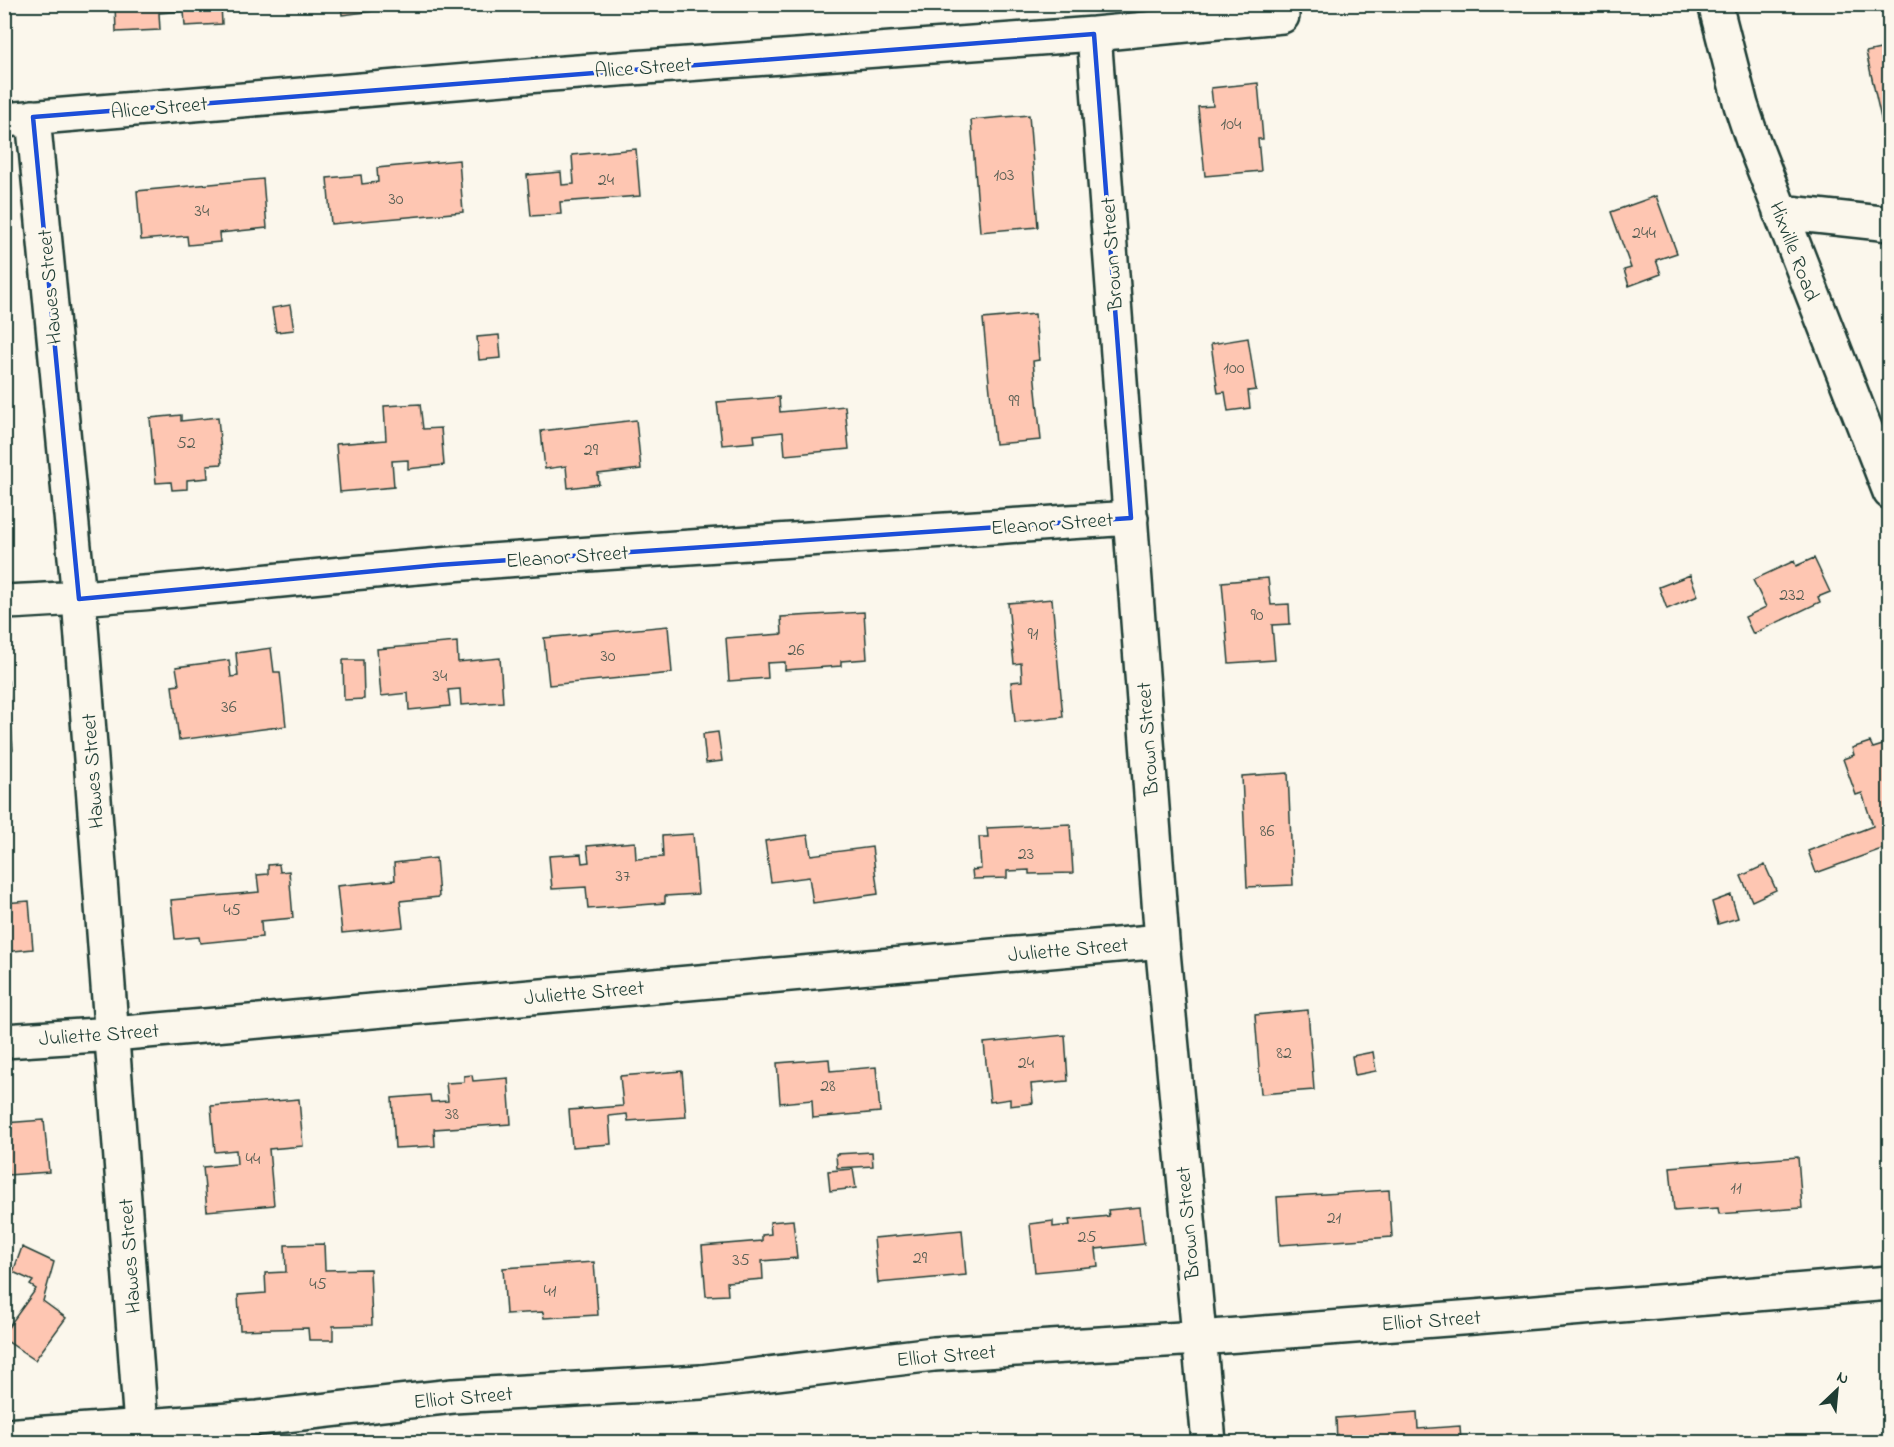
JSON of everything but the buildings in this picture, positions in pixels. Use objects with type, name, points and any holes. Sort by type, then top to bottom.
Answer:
[{"type":"street","name":"Hixville Road","points":[[1715,4],[1741,105],[1780,212],[1890,492]]},
{"type":"street","name":"Alice Street","points":[[19,119],[551,74],[1094,34],[1282,16]]},
{"type":"street","name":"Brown Street","points":[[1094,34],[1162,941],[1209,1443]]},
{"type":"street","name":"Hawes Street","points":[[19,119],[79,599],[141,1426]]},
{"type":"street","points":[[1780,212],[1890,224]]},
{"type":"street","name":"Eleanor Street","points":[[4,602],[79,599],[461,564],[719,544],[1131,518]]},
{"type":"street","name":"Juliette Street","points":[[4,1041],[113,1034],[1162,941]]},
{"type":"street","name":"Elliot Street","points":[[4,1436],[258,1418],[453,1396],[701,1382],[934,1354],[1198,1338],[1890,1283]]},
{"type":"highlighted area","points":[[1094,34],[1131,518],[438,565],[79,599],[33,117]]}]
